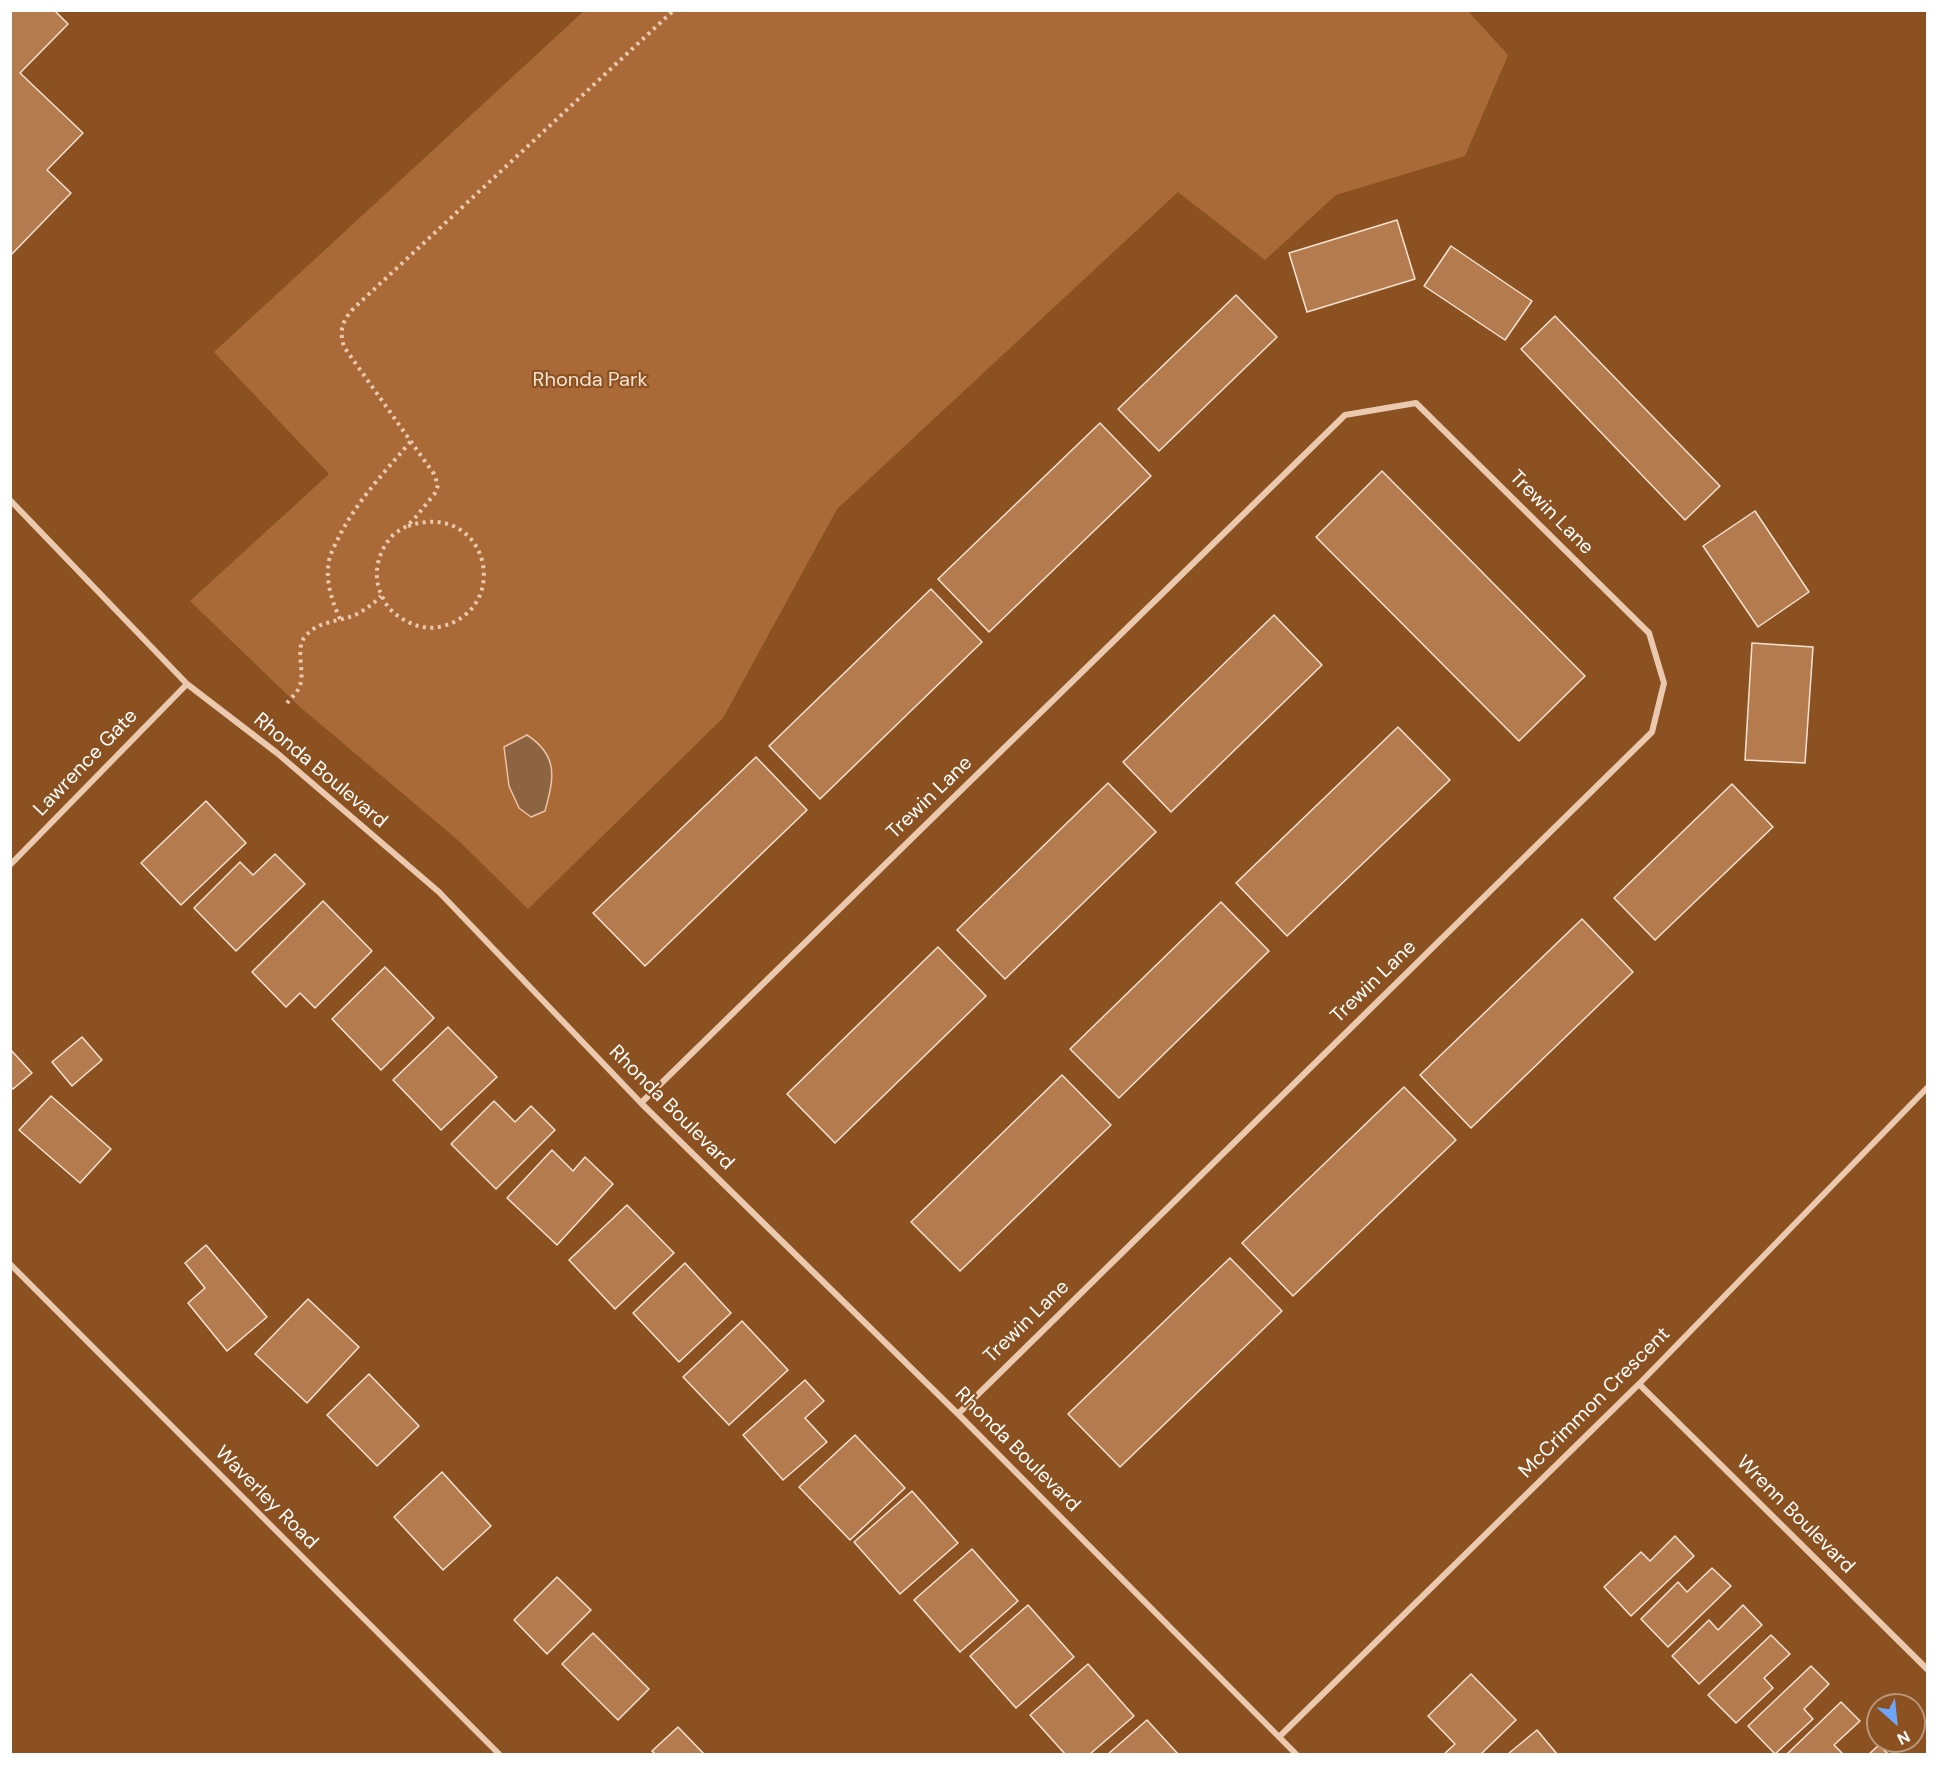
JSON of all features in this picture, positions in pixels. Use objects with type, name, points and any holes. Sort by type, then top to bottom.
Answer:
[{"type":"street","name":"Trewin Lane","points":[[641,1103],[1346,415],[1416,403],[1649,633],[1664,683],[1652,732],[958,1414]]},
{"type":"street","name":"Rhonda Boulevard","points":[[10,500],[187,684],[277,753],[439,892],[641,1103],[958,1414],[1296,1755]]},
{"type":"street","name":"Lawrence Gate","points":[[10,865],[187,684]]},
{"type":"street","name":"McCrimmon Crescent","points":[[1279,1737],[1639,1384],[1928,1087]]},
{"type":"street","name":"Waverley Road","points":[[10,1264],[499,1755]]},
{"type":"street","name":"Wrenn Boulevard","points":[[1639,1384],[1928,1670]]},
{"type":"path","points":[[408,526],[436,492],[438,485],[434,474],[344,347],[340,334],[341,326],[354,308],[674,10]]},
{"type":"path","points":[[340,620],[331,599],[328,580],[329,559],[361,499],[411,441]]},
{"type":"path","points":[[423,521],[439,521],[467,534],[477,547],[483,561],[484,578],[481,593],[473,607],[462,618],[447,625],[432,628],[416,626],[401,619],[389,609],[381,596],[377,582],[380,555],[396,533],[408,526],[423,521]]},
{"type":"path","points":[[287,703],[300,686],[300,652],[303,639],[313,629],[325,623],[340,620],[366,609],[381,596]]},
{"type":"green space","name":"Rhonda Park","points":[[1467,10],[1508,55],[1465,156],[1336,195],[1265,260],[1178,192],[837,509],[723,718],[528,909],[459,841],[300,707],[190,601],[329,474],[214,352],[584,11]]},
{"type":"shaded area","points":[[527,735],[545,751],[552,778],[545,811],[531,817],[519,808],[509,786],[504,747]]},
{"type":"building","points":[[10,10],[54,10],[68,24],[20,73],[83,133],[47,170],[71,193],[10,256]]},
{"type":"building","points":[[1397,220],[1415,279],[1307,312],[1289,253]]},
{"type":"building","points":[[1451,246],[1532,301],[1505,340],[1424,286]]},
{"type":"building","points":[[1236,295],[1277,337],[1159,451],[1118,409]]},
{"type":"building","points":[[1555,316],[1720,486],[1685,520],[1521,349]]},
{"type":"building","points":[[1100,423],[1151,476],[989,632],[938,579]]},
{"type":"building","points":[[1382,471],[1585,676],[1519,741],[1316,537]]},
{"type":"building","points":[[1755,511],[1809,592],[1758,627],[1703,546]]},
{"type":"building","points":[[931,589],[982,642],[820,799],[769,746]]},
{"type":"building","points":[[1274,615],[1322,665],[1171,812],[1123,762]]},
{"type":"building","points":[[1752,643],[1813,647],[1805,763],[1745,760]]},
{"type":"building","points":[[1398,727],[1450,780],[1287,936],[1236,883]]},
{"type":"building","points":[[756,757],[807,810],[645,966],[593,913]]},
{"type":"building","points":[[1108,783],[1156,832],[1005,979],[957,930]]},
{"type":"building","points":[[1732,784],[1773,827],[1655,940],[1614,898]]},
{"type":"building","points":[[206,801],[246,843],[181,905],[141,863]]},
{"type":"building","points":[[275,854],[305,884],[236,951],[194,908],[240,862],[253,875]]},
{"type":"building","points":[[323,901],[372,951],[315,1008],[300,993],[286,1007],[252,972]]},
{"type":"building","points":[[1221,902],[1269,951],[1119,1098],[1070,1049]]},
{"type":"building","points":[[1582,919],[1633,972],[1471,1128],[1420,1075]]},
{"type":"building","points":[[938,947],[986,996],[835,1143],[787,1094]]},
{"type":"building","points":[[385,967],[434,1018],[381,1070],[332,1019]]},
{"type":"building","points":[[448,1027],[497,1077],[441,1130],[393,1080]]},
{"type":"building","points":[[82,1037],[102,1060],[72,1086],[52,1062]]},
{"type":"building","points":[[10,1049],[32,1073],[13,1089],[10,1086]]},
{"type":"building","points":[[1062,1075],[1111,1125],[960,1271],[911,1222]]},
{"type":"building","points":[[1404,1087],[1456,1140],[1293,1296],[1242,1243]]},
{"type":"building","points":[[51,1096],[111,1149],[80,1183],[19,1130]]},
{"type":"building","points":[[494,1101],[515,1122],[531,1106],[555,1130],[496,1189],[451,1144]]},
{"type":"building","points":[[552,1150],[573,1171],[585,1157],[613,1184],[557,1245],[507,1198]]},
{"type":"building","points":[[627,1205],[674,1253],[615,1309],[569,1260]]},
{"type":"building","points":[[206,1245],[267,1317],[227,1351],[188,1303],[205,1288],[185,1263]]},
{"type":"building","points":[[1230,1258],[1282,1311],[1120,1467],[1068,1414]]},
{"type":"building","points":[[685,1263],[731,1313],[679,1362],[633,1313]]},
{"type":"building","points":[[308,1299],[359,1347],[307,1403],[255,1354]]},
{"type":"building","points":[[742,1321],[788,1370],[729,1425],[683,1377]]},
{"type":"building","points":[[369,1374],[419,1426],[377,1466],[327,1415]]},
{"type":"building","points":[[805,1380],[824,1401],[805,1418],[827,1442],[783,1480],[743,1435]]},
{"type":"building","points":[[855,1435],[905,1488],[850,1540],[799,1487]]},
{"type":"building","points":[[442,1472],[491,1526],[443,1570],[394,1517]]},
{"type":"building","points":[[912,1491],[958,1543],[900,1594],[854,1542]]},
{"type":"building","points":[[1675,1536],[1694,1556],[1631,1616],[1604,1587],[1641,1552],[1650,1561]]},
{"type":"building","points":[[972,1549],[1018,1601],[960,1652],[914,1600]]},
{"type":"building","points":[[1712,1568],[1731,1586],[1668,1647],[1641,1619],[1678,1582],[1687,1592]]},
{"type":"building","points":[[557,1577],[591,1610],[547,1654],[514,1620]]},
{"type":"building","points":[[1028,1605],[1074,1657],[1016,1708],[970,1656]]},
{"type":"building","points":[[1743,1605],[1762,1625],[1699,1684],[1672,1656],[1709,1620],[1718,1630]]},
{"type":"building","points":[[593,1633],[649,1689],[618,1720],[562,1664]]},
{"type":"building","points":[[1771,1635],[1790,1654],[1764,1678],[1773,1688],[1736,1723],[1708,1695]]},
{"type":"building","points":[[1088,1664],[1134,1716],[1090,1754],[1065,1754],[1030,1715]]},
{"type":"building","points":[[1811,1666],[1829,1684],[1804,1709],[1813,1719],[1775,1754],[1748,1726]]},
{"type":"building","points":[[1471,1674],[1516,1720],[1481,1754],[1444,1754],[1455,1744],[1428,1716]]},
{"type":"building","points":[[1841,1702],[1860,1721],[1834,1745],[1843,1754],[1787,1754]]},
{"type":"building","points":[[1147,1720],[1178,1754],[1108,1754]]},
{"type":"building","points":[[678,1727],[704,1754],[655,1754],[652,1751]]},
{"type":"building","points":[[1537,1730],[1557,1754],[1508,1754]]}]
